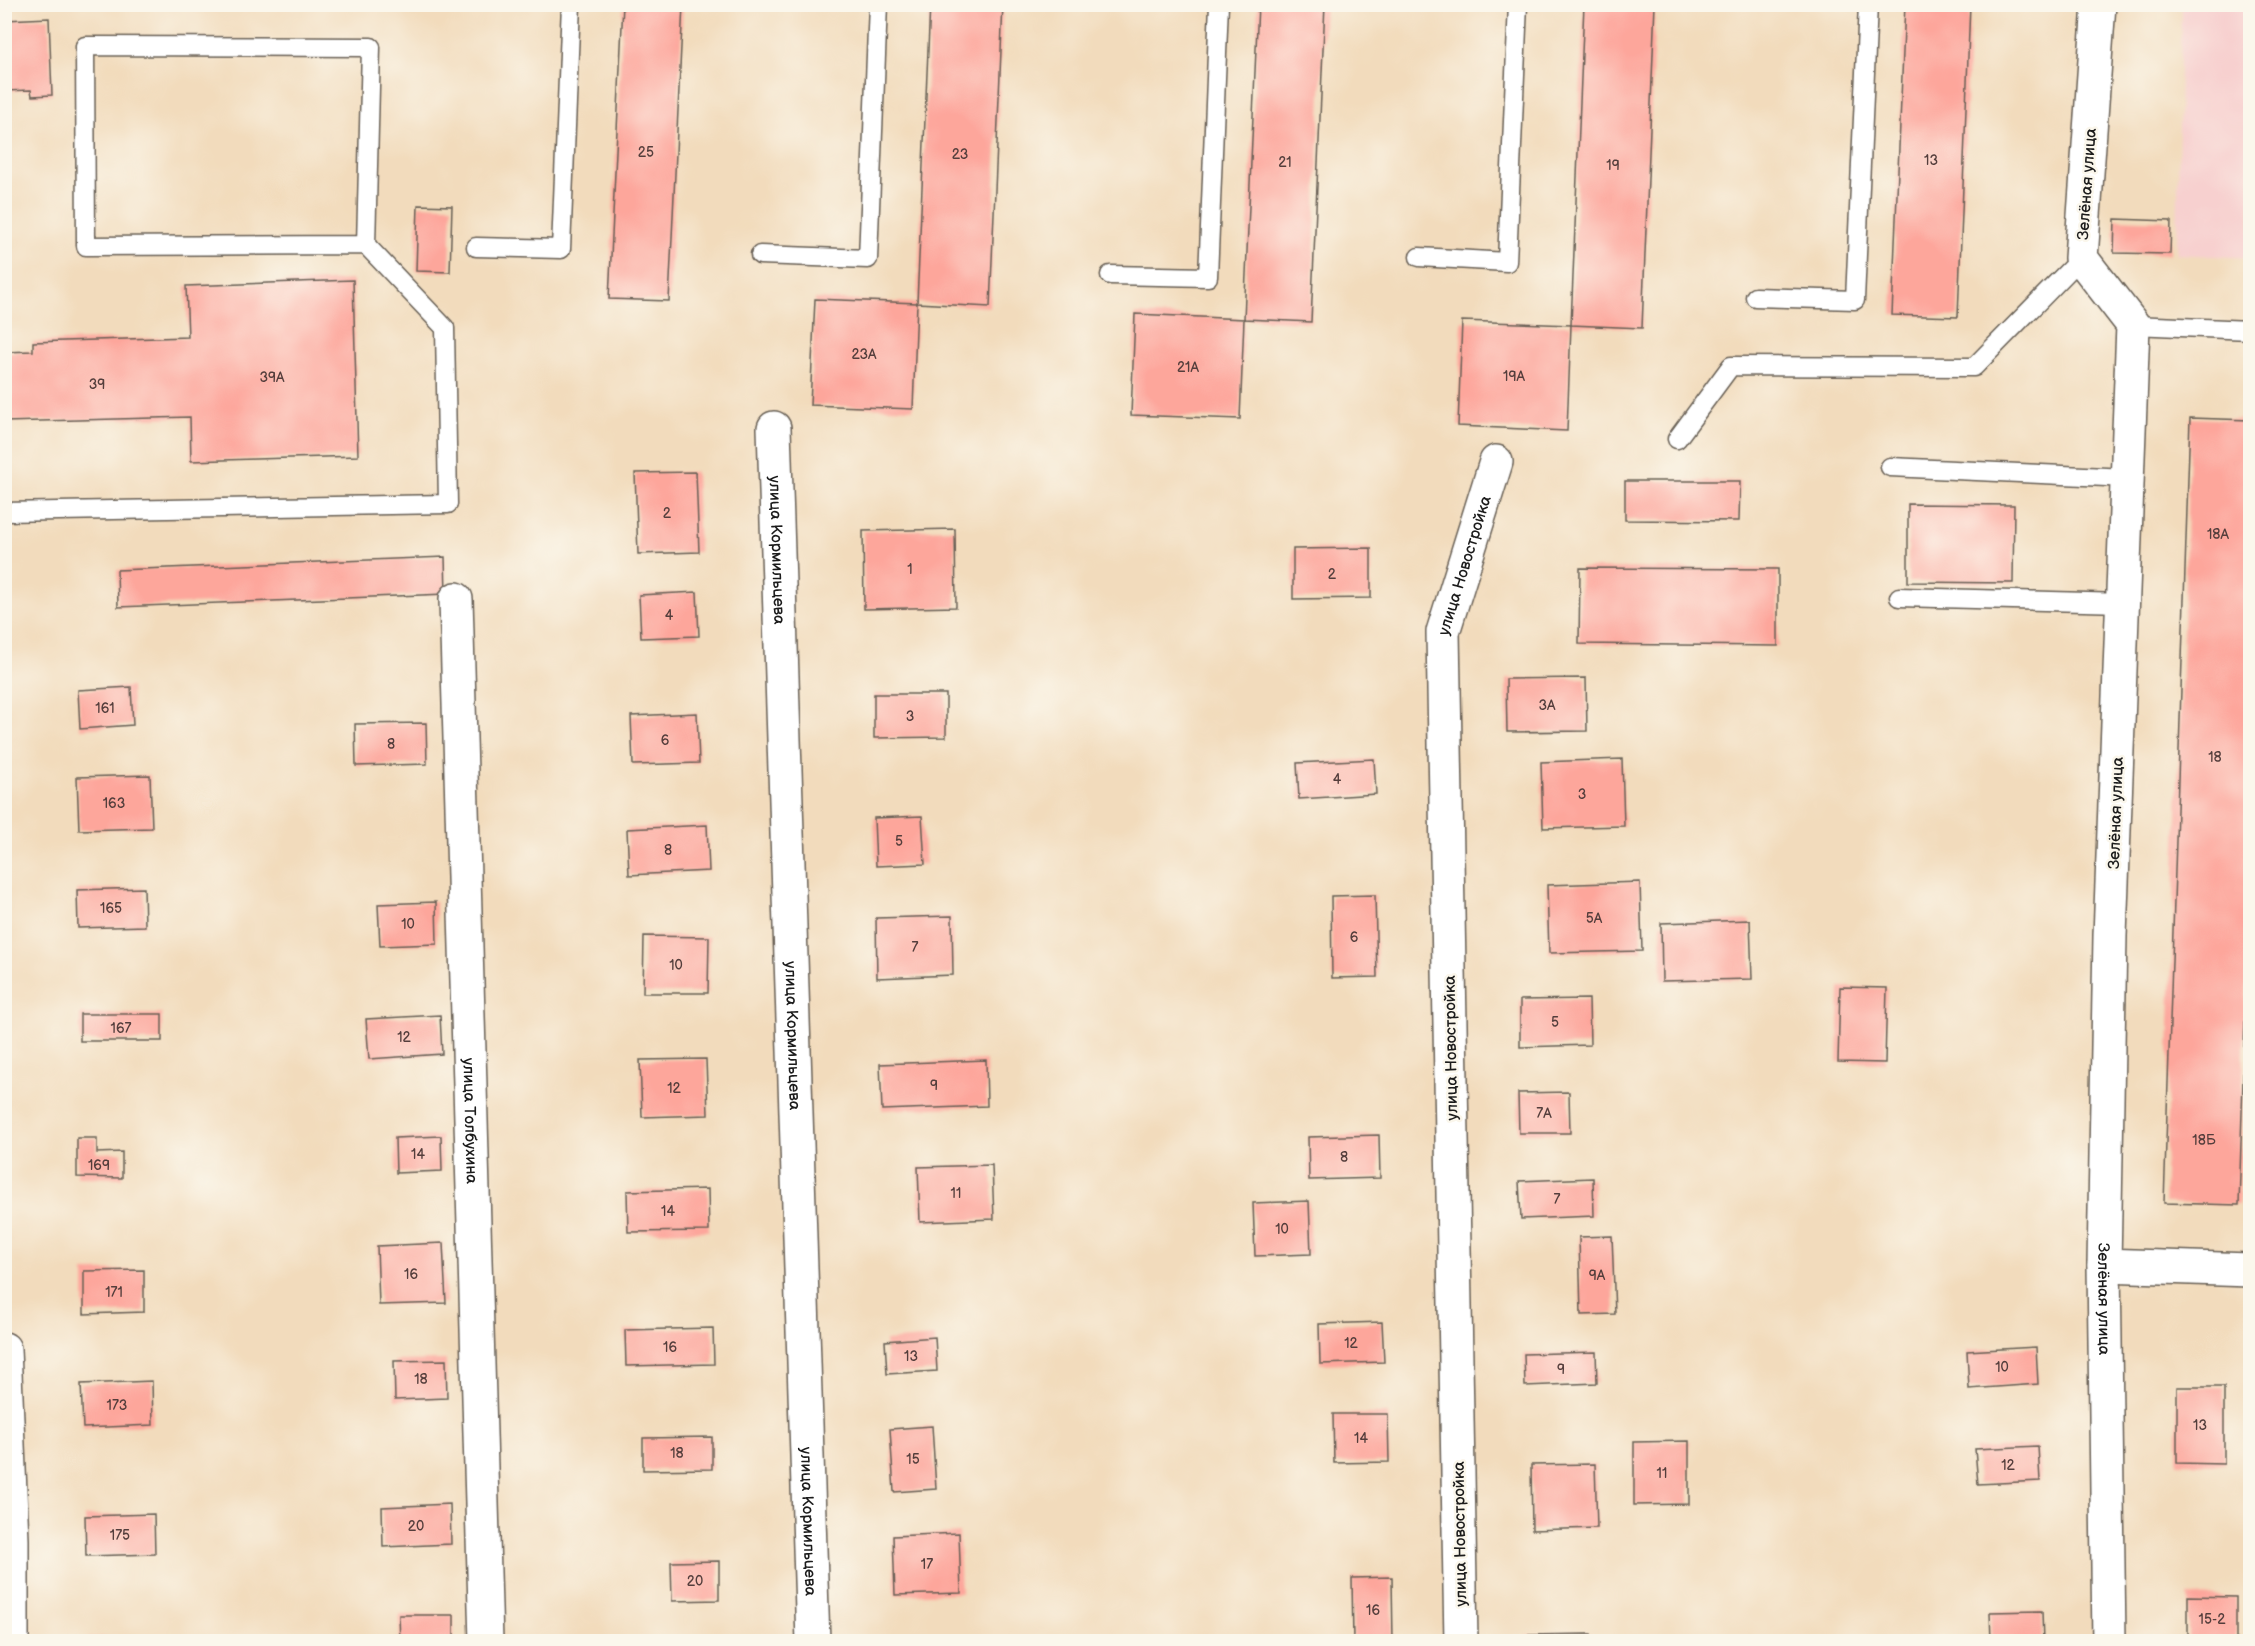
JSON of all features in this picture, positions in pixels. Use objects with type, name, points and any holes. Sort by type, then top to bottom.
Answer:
[{"type":"street","name":"Зелёная улица","points":[[2099,4],[2080,258],[2133,325],[2110,936],[2103,1265],[2109,1641]]},
{"type":"street","name":"улица Кормильцева","points":[[774,428],[813,1641]]},
{"type":"street","name":"улица Новостройка","points":[[1461,1641],[1443,632],[1496,462]]},
{"type":"street","name":"улица Толбухина","points":[[456,599],[486,1641]]},
{"type":"street","points":[[2103,1265],[2250,1270]]},
{"type":"street","points":[[4,1348],[12,1641]]},
{"type":"lane","points":[[476,247],[561,249],[572,4]]},
{"type":"lane","points":[[760,255],[868,259],[878,4]]},
{"type":"lane","points":[[1110,275],[1208,276],[1219,4]]},
{"type":"lane","points":[[1419,257],[1507,262],[1518,4]]},
{"type":"lane","points":[[1755,297],[1855,300],[1868,4]]},
{"type":"lane","points":[[4,512],[448,504],[446,328],[366,245],[371,47],[85,46],[86,246],[366,245]]},
{"type":"lane","points":[[1677,439],[1731,366],[1974,367],[2080,258]]},
{"type":"lane","points":[[2133,325],[2250,330]]},
{"type":"lane","points":[[1890,467],[2128,478]]},
{"type":"lane","points":[[1899,597],[2123,603]]},
{"type":"shaded area","points":[[2181,5],[2250,5],[2250,258],[2177,254]]},
{"type":"building","points":[[623,4],[683,4],[669,301],[609,299]]},
{"type":"building","points":[[930,4],[1003,4],[990,307],[917,303]]},
{"type":"building","points":[[1258,4],[1325,4],[1311,322],[1244,319]]},
{"type":"building","points":[[1584,4],[1655,4],[1642,328],[1571,325]]},
{"type":"building","points":[[1905,4],[1970,4],[1958,317],[1892,315]]},
{"type":"building","points":[[49,18],[52,95],[32,96],[31,90],[5,91],[5,20]]},
{"type":"building","points":[[418,205],[452,206],[450,272],[416,271]]},
{"type":"building","points":[[2115,219],[2171,221],[2170,254],[2114,253]]},
{"type":"building","points":[[353,280],[358,456],[191,461],[190,417],[4,422],[4,352],[33,351],[33,342],[188,337],[186,286]]},
{"type":"building","points":[[815,299],[917,303],[913,409],[810,405]]},
{"type":"building","points":[[1135,314],[1244,319],[1240,419],[1131,415]]},
{"type":"building","points":[[1462,321],[1571,325],[1567,431],[1458,426]]},
{"type":"building","points":[[2190,418],[2250,420],[2250,864],[2239,1205],[2164,1203]]},
{"type":"building","points":[[696,472],[699,552],[638,554],[635,473]]},
{"type":"building","points":[[1625,481],[1740,481],[1739,521],[1625,520]]},
{"type":"building","points":[[1908,504],[2014,505],[2013,583],[1908,582]]},
{"type":"building","points":[[955,529],[956,607],[864,609],[863,531]]},
{"type":"building","points":[[1371,548],[1371,598],[1293,599],[1293,549]]},
{"type":"building","points":[[445,557],[446,594],[118,607],[117,570]]},
{"type":"building","points":[[1580,568],[1778,569],[1778,646],[1579,644]]},
{"type":"building","points":[[697,592],[699,636],[641,638],[639,595]]},
{"type":"building","points":[[1586,678],[1587,731],[1507,732],[1506,679]]},
{"type":"building","points":[[131,687],[133,725],[80,729],[78,690]]},
{"type":"building","points":[[874,694],[946,694],[946,737],[874,738]]},
{"type":"building","points":[[697,713],[699,763],[633,765],[631,716]]},
{"type":"building","points":[[426,723],[427,764],[356,766],[355,724]]},
{"type":"building","points":[[1374,759],[1376,794],[1299,799],[1297,763]]},
{"type":"building","points":[[1622,759],[1624,826],[1543,828],[1541,762]]},
{"type":"building","points":[[150,775],[152,828],[79,830],[77,777]]},
{"type":"building","points":[[922,816],[925,864],[876,866],[874,818]]},
{"type":"building","points":[[707,825],[709,871],[629,875],[627,829]]},
{"type":"building","points":[[1640,882],[1642,951],[1549,953],[1547,885]]},
{"type":"building","points":[[144,888],[145,926],[78,928],[77,890]]},
{"type":"building","points":[[1375,895],[1377,977],[1332,978],[1331,896]]},
{"type":"building","points":[[436,902],[437,944],[380,946],[378,904]]},
{"type":"building","points":[[952,916],[953,975],[877,978],[876,918]]},
{"type":"building","points":[[1750,920],[1752,979],[1662,981],[1661,923]]},
{"type":"building","points":[[644,936],[709,937],[708,993],[643,993]]},
{"type":"building","points":[[1840,987],[1887,988],[1885,1063],[1838,1062]]},
{"type":"building","points":[[1589,999],[1590,1045],[1520,1047],[1520,1000]]},
{"type":"building","points":[[80,1014],[162,1014],[162,1041],[80,1041]]},
{"type":"building","points":[[440,1015],[442,1054],[369,1059],[366,1019]]},
{"type":"building","points":[[706,1059],[708,1115],[642,1117],[640,1060]]},
{"type":"building","points":[[986,1060],[987,1106],[882,1110],[880,1064]]},
{"type":"building","points":[[1569,1092],[1570,1133],[1519,1133],[1518,1093]]},
{"type":"building","points":[[1379,1135],[1380,1178],[1309,1180],[1308,1137]]},
{"type":"building","points":[[441,1136],[442,1171],[396,1173],[395,1138]]},
{"type":"building","points":[[77,1138],[97,1138],[97,1153],[122,1152],[122,1178],[77,1177]]},
{"type":"building","points":[[992,1165],[994,1219],[920,1222],[918,1167]]},
{"type":"building","points":[[1593,1178],[1594,1216],[1521,1219],[1519,1181]]},
{"type":"building","points":[[708,1189],[709,1231],[628,1232],[627,1191]]},
{"type":"building","points":[[1309,1201],[1311,1254],[1255,1256],[1253,1203]]},
{"type":"building","points":[[1612,1236],[1615,1314],[1581,1315],[1579,1237]]},
{"type":"building","points":[[443,1243],[446,1303],[379,1305],[377,1246]]},
{"type":"building","points":[[144,1270],[144,1312],[84,1314],[84,1271]]},
{"type":"building","points":[[1382,1322],[1384,1362],[1320,1364],[1319,1324]]},
{"type":"building","points":[[713,1328],[714,1364],[626,1366],[625,1330]]},
{"type":"building","points":[[935,1337],[937,1371],[887,1374],[885,1341]]},
{"type":"building","points":[[2036,1347],[2038,1384],[1969,1389],[1967,1351]]},
{"type":"building","points":[[1596,1352],[1597,1383],[1525,1386],[1524,1354]]},
{"type":"building","points":[[446,1360],[447,1398],[395,1400],[394,1361]]},
{"type":"building","points":[[152,1381],[153,1425],[83,1428],[81,1384]]},
{"type":"building","points":[[2177,1387],[2224,1387],[2224,1464],[2177,1463]]},
{"type":"building","points":[[1333,1414],[1388,1414],[1389,1462],[1334,1463]]},
{"type":"building","points":[[932,1426],[936,1489],[894,1492],[890,1429]]},
{"type":"building","points":[[712,1437],[712,1469],[643,1470],[643,1438]]},
{"type":"building","points":[[1689,1441],[1689,1504],[1634,1505],[1634,1442]]},
{"type":"building","points":[[2038,1446],[2040,1481],[1978,1484],[1975,1449]]},
{"type":"building","points":[[1595,1464],[1597,1528],[1532,1530],[1531,1465]]},
{"type":"building","points":[[450,1504],[451,1544],[383,1547],[382,1507]]},
{"type":"building","points":[[154,1514],[155,1554],[86,1556],[85,1516]]},
{"type":"building","points":[[959,1533],[961,1593],[895,1595],[893,1536]]},
{"type":"building","points":[[719,1561],[719,1600],[672,1601],[671,1562]]},
{"type":"building","points":[[1392,1577],[1393,1642],[1353,1642],[1352,1578]]},
{"type":"building","points":[[2188,1596],[2236,1597],[2236,1642],[2188,1642]]},
{"type":"building","points":[[2042,1611],[2043,1642],[1991,1642],[1990,1612]]},
{"type":"building","points":[[399,1615],[454,1615],[454,1642],[400,1642]]},
{"type":"building","points":[[1591,1634],[1591,1642],[1527,1642],[1526,1635]]},
{"type":"building","points":[[133,1636],[133,1642],[89,1642],[89,1638]]}]
